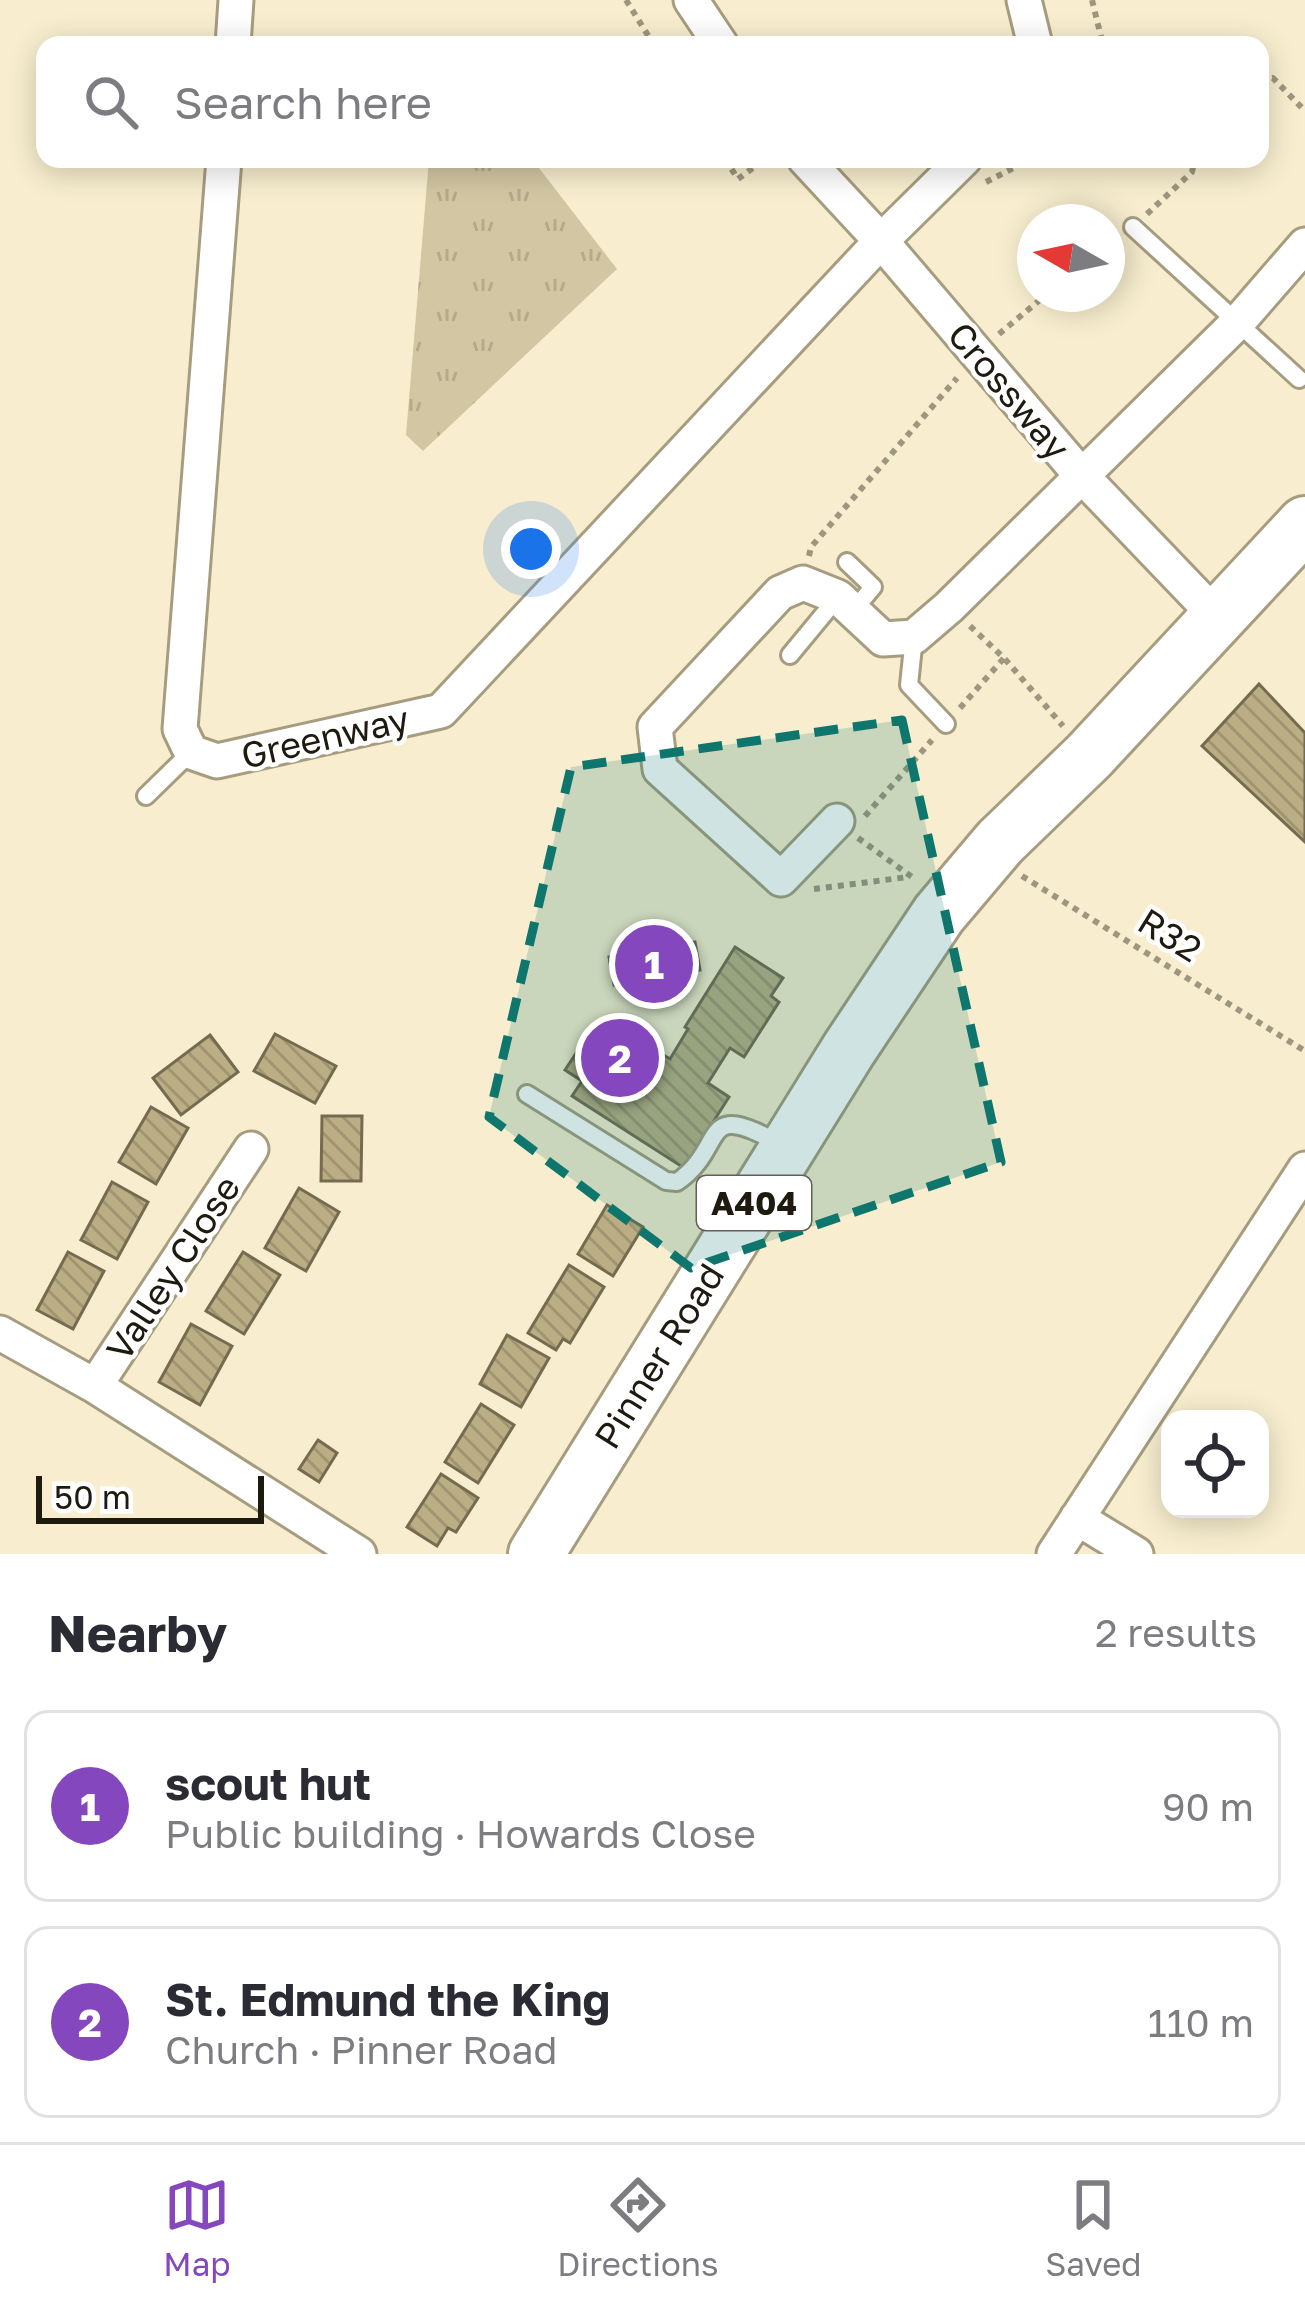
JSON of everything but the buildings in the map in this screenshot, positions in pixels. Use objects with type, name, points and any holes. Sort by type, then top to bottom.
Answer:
[{"type":"main road","name":"A404","points":[[994,869],[1089,755],[1305,524]]},
{"type":"main road","name":"Pinner Road","points":[[536,1554],[788,1148],[926,895],[994,869]]},
{"type":"street","points":[[233,36],[236,0]]},
{"type":"street","points":[[691,0],[715,36]]},
{"type":"street","points":[[1024,0],[1033,36]]},
{"type":"street","name":"Greenway","points":[[223,168],[180,729],[191,752],[217,761],[441,711],[955,168]]},
{"type":"street","name":"Crossway","points":[[813,168],[1080,475],[1218,618]]},
{"type":"street","points":[[844,826],[782,879],[660,769],[655,727],[780,593],[803,583],[846,604],[884,639],[914,637],[1239,321],[1305,245]]},
{"type":"street","name":"Valley Close","points":[[95,1386],[251,1149]]},
{"type":"street","points":[[1054,1554],[1305,1170]]},
{"type":"street","points":[[0,1333],[95,1386],[358,1554]]},
{"type":"street","points":[[1077,1518],[1136,1554]]},
{"type":"lane","points":[[1133,226],[1299,379]]},
{"type":"lane","points":[[790,656],[846,604],[874,587],[847,562]]},
{"type":"lane","points":[[914,637],[908,686],[946,724]]},
{"type":"lane","points":[[146,796],[191,752]]},
{"type":"lane","points":[[527,1094],[666,1181],[677,1183],[685,1177],[719,1128],[730,1124],[746,1125],[788,1148]]},
{"type":"path","points":[[626,0],[648,36]]},
{"type":"path","points":[[1092,0],[1101,36]]},
{"type":"path","points":[[1269,78],[1305,111]]},
{"type":"path","points":[[731,168],[738,179],[753,168]]},
{"type":"path","points":[[1133,226],[1193,168]]},
{"type":"path","points":[[803,583],[811,547],[978,353],[1026,312]]},
{"type":"path","points":[[950,607],[1004,658],[1089,755]]},
{"type":"path","points":[[926,895],[844,826],[1004,658]]},
{"type":"path","name":"R32","points":[[994,869],[1019,874],[1305,1051]]},
{"type":"path","points":[[782,879],[796,892],[926,895]]},
{"type":"highlighted area","points":[[902,720],[1001,1162],[691,1268],[489,1117],[571,767]]},
{"type":"green space","points":[[428,168],[539,168],[617,269],[423,451],[406,435]]},
{"type":"place","name":"scout hut","points":[[654,964]]},
{"type":"place","name":"St. Edmund the King","points":[[620,1058]]}]
